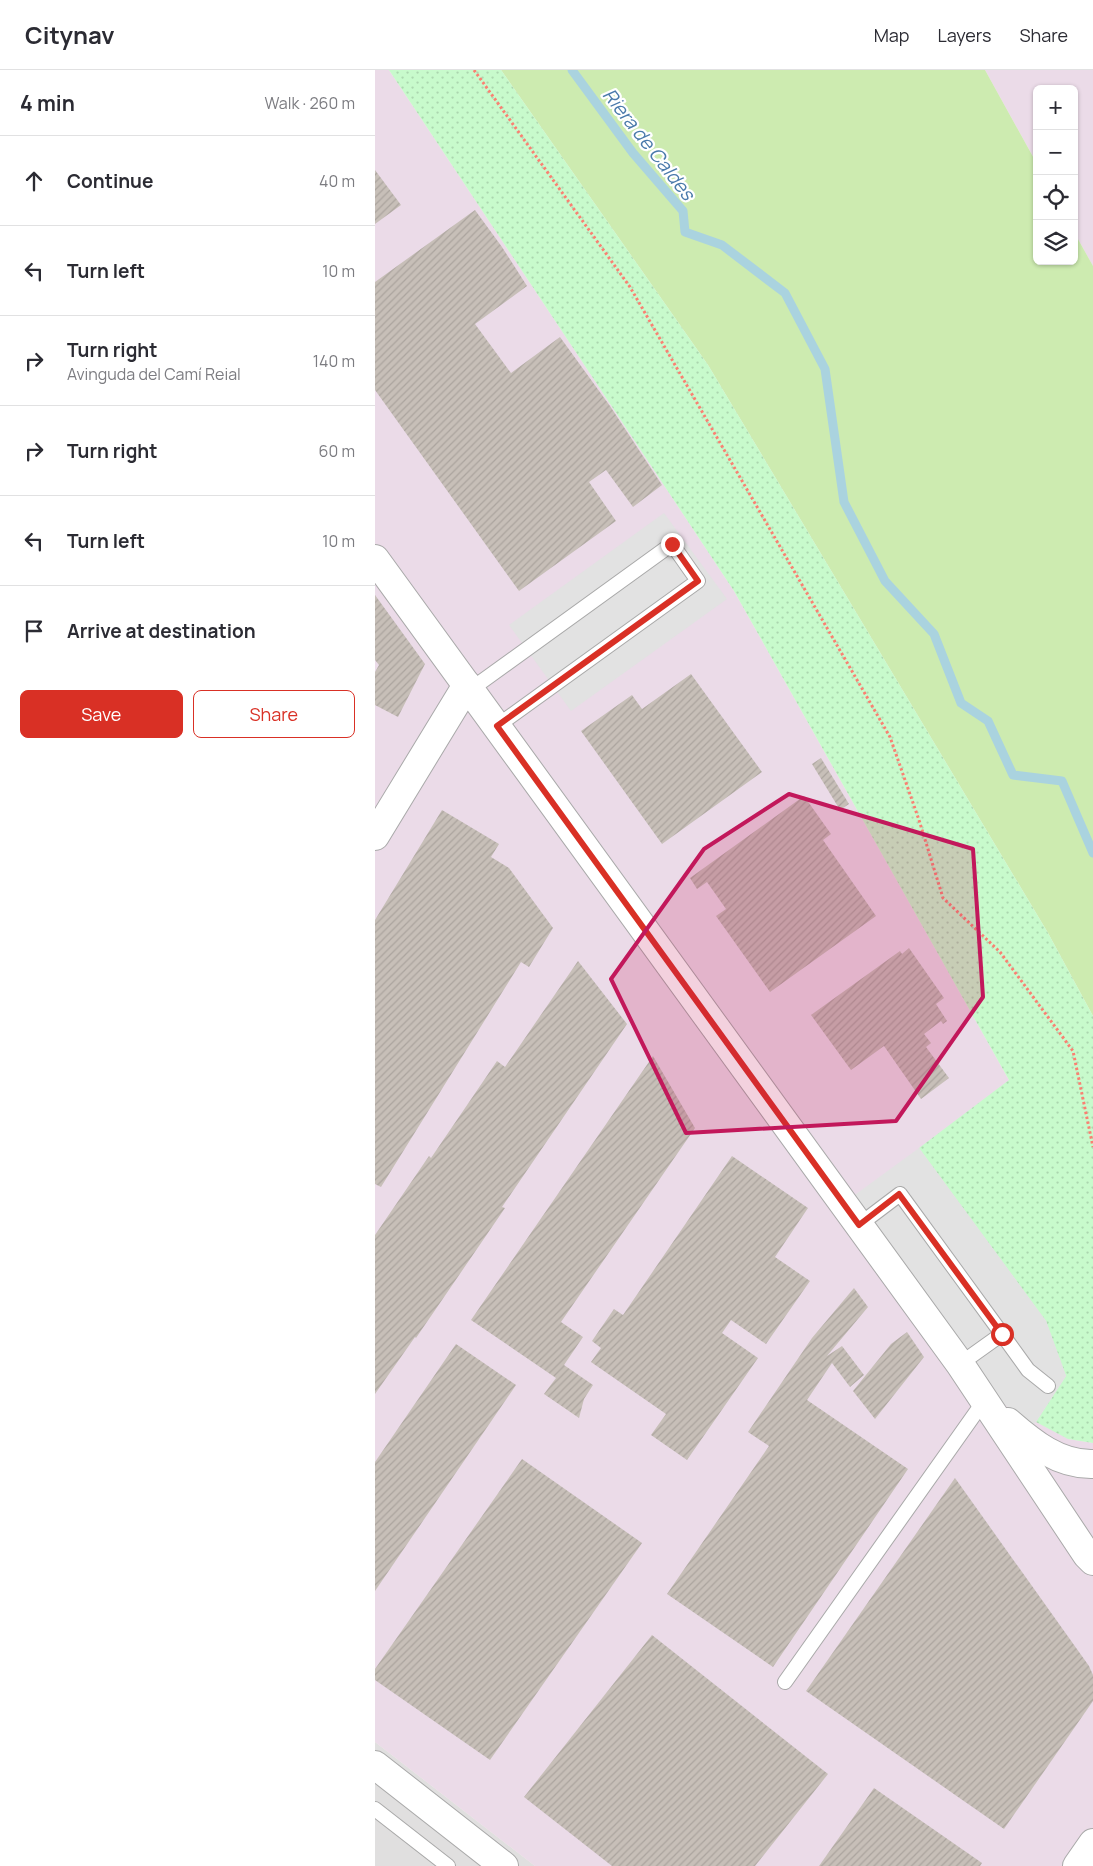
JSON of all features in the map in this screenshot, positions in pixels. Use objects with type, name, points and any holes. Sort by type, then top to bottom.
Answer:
[{"type":"street","points":[[375,559],[961,1364],[1087,1555],[1093,1561]]},
{"type":"street","points":[[375,836],[469,688]]},
{"type":"street","points":[[984,1401],[1032,1443],[1054,1456],[1082,1464],[1093,1464]]},
{"type":"street","points":[[375,1765],[504,1866]]},
{"type":"street","points":[[1077,1866],[1093,1843]]},
{"type":"lane","points":[[469,688],[672,544],[698,581],[497,726]]},
{"type":"lane","points":[[859,1225],[899,1194],[1028,1370],[1047,1386]]},
{"type":"lane","points":[[961,1364],[1002,1334]]},
{"type":"lane","points":[[785,1682],[984,1401]]},
{"type":"lane","points":[[375,1809],[448,1866]]},
{"type":"path","points":[[474,70],[630,287],[890,737],[919,820],[943,898],[1000,952],[1073,1051],[1093,1147]]},
{"type":"highlighted area","points":[[789,794],[973,849],[983,997],[896,1121],[686,1133],[611,979],[704,849]]},
{"type":"shaded area","points":[[375,70],[389,70],[734,591],[1009,1080],[1066,1376],[1068,1439],[1093,1443],[1093,1866],[535,1866],[375,1742]]},
{"type":"shaded area","points":[[985,70],[1093,70],[1093,266],[1078,239],[1078,85],[1033,85],[1033,157]]},
{"type":"shaded area","points":[[664,513],[727,599],[571,711],[509,625]]},
{"type":"shaded area","points":[[919,1148],[1046,1321],[1066,1376],[1033,1426],[997,1397],[852,1197]]},
{"type":"shaded area","points":[[375,1742],[535,1866],[375,1866]]},
{"type":"green space","points":[[389,70],[501,70],[708,365],[1048,933],[1093,1016],[1093,1443],[1068,1439],[1036,1422],[1066,1376],[1046,1321],[919,1148],[1009,1080],[734,591]]},
{"type":"green space","points":[[501,70],[985,70],[1033,157],[1033,265],[1078,265],[1078,239],[1093,266],[1093,1016],[1048,933],[708,365]]},
{"type":"building","points":[[375,170],[401,205],[375,224]]},
{"type":"building","points":[[475,210],[527,286],[475,324],[511,373],[560,337],[610,406],[662,485],[633,507],[606,470],[589,482],[616,521],[519,591],[375,390],[375,282]]},
{"type":"building","points":[[375,595],[425,664],[398,717],[375,705],[375,672],[379,665],[375,660]]},
{"type":"building","points":[[691,674],[762,772],[662,844],[581,731],[632,695],[642,709]]},
{"type":"building","points":[[821,758],[849,804],[840,810],[812,764]]},
{"type":"building","points":[[804,796],[831,834],[823,840],[876,916],[770,992],[716,916],[726,909],[707,882],[697,889],[690,878]]},
{"type":"building","points":[[442,810],[499,844],[491,857],[509,868],[553,928],[529,967],[521,962],[381,1187],[375,1184],[375,920]]},
{"type":"building","points":[[909,948],[944,998],[936,1004],[947,1021],[943,1024],[941,1021],[924,1034],[931,1043],[926,1047],[949,1078],[921,1099],[884,1046],[851,1070],[811,1015],[900,951],[902,954]]},
{"type":"building","points":[[578,961],[627,1024],[502,1207],[505,1208],[416,1338],[375,1394],[375,1235],[429,1156],[431,1158],[497,1061],[505,1067]]},
{"type":"building","points":[[653,1056],[695,1128],[561,1322],[583,1337],[564,1365],[593,1385],[584,1399],[579,1418],[544,1394],[556,1378],[471,1320]]},
{"type":"building","points":[[732,1156],[808,1208],[775,1257],[810,1281],[766,1344],[731,1320],[722,1333],[758,1358],[687,1460],[651,1435],[666,1414],[591,1362],[601,1348],[592,1341],[614,1309],[623,1315]]},
{"type":"building","points":[[854,1288],[868,1307],[827,1356],[842,1346],[864,1375],[850,1387],[832,1363],[807,1400],[908,1469],[773,1667],[667,1594],[769,1446],[748,1432],[812,1338]]},
{"type":"building","points":[[907,1332],[924,1357],[875,1419],[853,1391],[891,1344]]},
{"type":"building","points":[[456,1344],[516,1385],[375,1591],[375,1462]]},
{"type":"building","points":[[522,1459],[642,1543],[490,1760],[375,1680],[375,1669]]},
{"type":"building","points":[[955,1478],[1089,1666],[1093,1675],[1093,1701],[1004,1829],[806,1691]]},
{"type":"building","points":[[652,1635],[828,1774],[755,1866],[612,1866],[524,1797]]},
{"type":"building","points":[[874,1788],[982,1863],[980,1866],[819,1866]]},
{"type":"waterway","name":"Riera de Caldes","points":[[572,70],[633,153],[683,211],[685,232],[722,245],[785,293],[825,369],[844,502],[885,581],[934,634],[961,703],[988,721],[1013,775],[1062,781],[1093,853]]},
{"type":"route","points":[[672,544],[698,581],[497,726],[859,1225],[899,1194],[1002,1334]]}]
